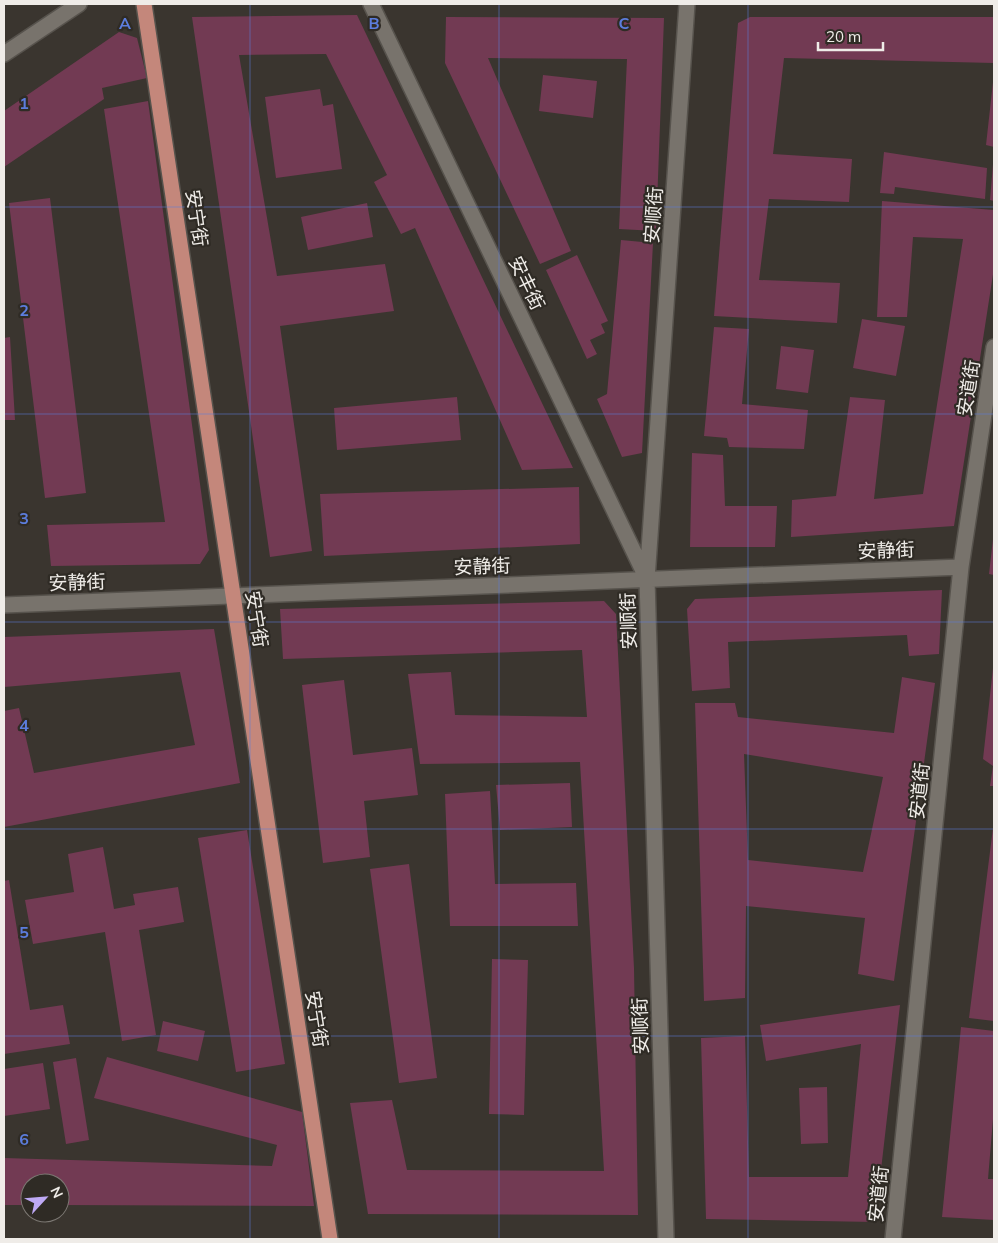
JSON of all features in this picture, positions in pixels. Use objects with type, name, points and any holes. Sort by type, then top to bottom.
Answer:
[{"type":"main road","name":"安宁街","points":[[144,4],[330,1239]]},
{"type":"street","points":[[4,54],[79,4]]},
{"type":"street","name":"安丰街","points":[[371,4],[647,578]]},
{"type":"street","name":"安顺街","points":[[666,1239],[647,578],[687,4]]},
{"type":"street","name":"安道街","points":[[894,1239],[961,567],[994,347]]},
{"type":"street","name":"安静街","points":[[4,605],[961,567]]},
{"type":"building","points":[[357,15],[573,468],[522,470],[415,228],[401,234],[374,182],[387,175],[326,54],[239,55],[277,276],[385,264],[394,311],[280,326],[312,551],[270,557],[192,17]]},
{"type":"building","points":[[446,17],[664,18],[656,231],[619,229],[627,59],[488,58],[571,251],[540,264],[445,63]]},
{"type":"building","points":[[750,17],[994,17],[994,63],[784,58],[773,154],[852,159],[849,202],[769,199],[759,280],[840,283],[837,323],[714,316],[738,23]]},
{"type":"building","points":[[119,32],[137,38],[147,78],[102,88],[104,99],[4,167],[4,111]]},
{"type":"building","points":[[543,75],[597,81],[593,118],[539,111]]},
{"type":"building","points":[[994,82],[994,147],[986,145]]},
{"type":"building","points":[[320,89],[323,106],[333,104],[342,169],[276,178],[265,97]]},
{"type":"building","points":[[148,101],[209,550],[200,564],[51,566],[47,525],[165,522],[104,109]]},
{"type":"building","points":[[884,152],[987,168],[985,199],[895,187],[894,194],[880,193]]},
{"type":"building","points":[[994,164],[994,201],[990,200]]},
{"type":"building","points":[[50,198],[86,493],[45,498],[9,203]]},
{"type":"building","points":[[882,201],[994,210],[994,268],[954,526],[791,537],[792,500],[836,496],[850,397],[885,400],[874,499],[923,494],[963,239],[913,237],[907,317],[877,317]]},
{"type":"building","points":[[367,203],[373,237],[308,250],[301,217]]},
{"type":"building","points":[[621,240],[653,243],[642,453],[622,457],[597,399],[607,394]]},
{"type":"building","points":[[577,255],[608,321],[601,324],[605,333],[590,340],[597,354],[587,359],[546,270]]},
{"type":"building","points":[[862,319],[905,326],[896,376],[853,368]]},
{"type":"building","points":[[714,327],[749,329],[742,404],[808,410],[804,449],[729,447],[727,438],[704,436]]},
{"type":"building","points":[[10,337],[15,420],[4,420],[4,338]]},
{"type":"building","points":[[781,346],[814,350],[808,393],[776,389]]},
{"type":"building","points":[[457,397],[461,440],[337,450],[334,408]]},
{"type":"building","points":[[692,453],[723,455],[725,506],[777,506],[775,547],[690,547]]},
{"type":"building","points":[[579,487],[580,544],[324,556],[320,494]]},
{"type":"building","points":[[994,539],[994,575],[989,574]]},
{"type":"building","points":[[942,590],[939,654],[909,656],[907,635],[728,642],[730,688],[692,691],[687,609],[695,599]]},
{"type":"building","points":[[604,601],[616,614],[634,968],[638,1215],[368,1214],[350,1103],[392,1100],[407,1170],[604,1171],[580,762],[420,764],[408,674],[451,672],[455,715],[587,717],[582,650],[283,659],[280,609]]},
{"type":"building","points":[[214,629],[240,783],[4,827],[4,711],[19,708],[34,773],[195,745],[180,672],[4,687],[4,637]]},
{"type":"building","points":[[993,668],[994,786],[990,786],[993,766],[983,759]]},
{"type":"building","points":[[902,677],[935,683],[894,981],[858,974],[865,918],[746,906],[745,998],[704,1001],[695,703],[735,703],[738,717],[894,733]],"holes":[[[744,754],[883,777],[863,872],[748,860]]]},
{"type":"building","points":[[344,680],[353,755],[412,748],[418,795],[364,801],[370,857],[323,863],[302,685]]},
{"type":"building","points":[[570,783],[572,827],[500,830],[496,785]]},
{"type":"building","points":[[490,791],[495,884],[576,883],[578,926],[450,926],[445,794]]},
{"type":"building","points":[[994,828],[994,1021],[969,1018]]},
{"type":"building","points":[[247,830],[285,1064],[236,1072],[198,838]]},
{"type":"building","points":[[103,847],[114,909],[135,905],[133,894],[178,887],[184,922],[139,930],[156,1035],[122,1041],[105,932],[33,944],[25,900],[74,892],[68,854]]},
{"type":"building","points":[[409,864],[437,1078],[399,1083],[370,869]]},
{"type":"building","points":[[9,880],[30,1010],[63,1005],[70,1044],[4,1054],[4,881]]},
{"type":"building","points":[[492,959],[528,960],[524,1115],[489,1114]]},
{"type":"building","points":[[900,1005],[875,1222],[706,1219],[701,1038],[745,1036],[749,1177],[848,1177],[861,1044],[766,1061],[760,1025]]},
{"type":"building","points":[[163,1021],[205,1031],[198,1061],[157,1051]]},
{"type":"building","points":[[961,1027],[994,1031],[994,1107],[988,1179],[994,1179],[994,1220],[942,1217]]},
{"type":"building","points":[[107,1057],[302,1112],[314,1206],[70,1205],[70,1173],[20,1173],[20,1205],[4,1205],[4,1158],[272,1166],[277,1145],[94,1098]]},
{"type":"building","points":[[76,1058],[89,1140],[66,1144],[53,1062]]},
{"type":"building","points":[[43,1063],[50,1109],[4,1116],[4,1069]]},
{"type":"building","points":[[827,1087],[828,1143],[801,1144],[799,1088]]}]
